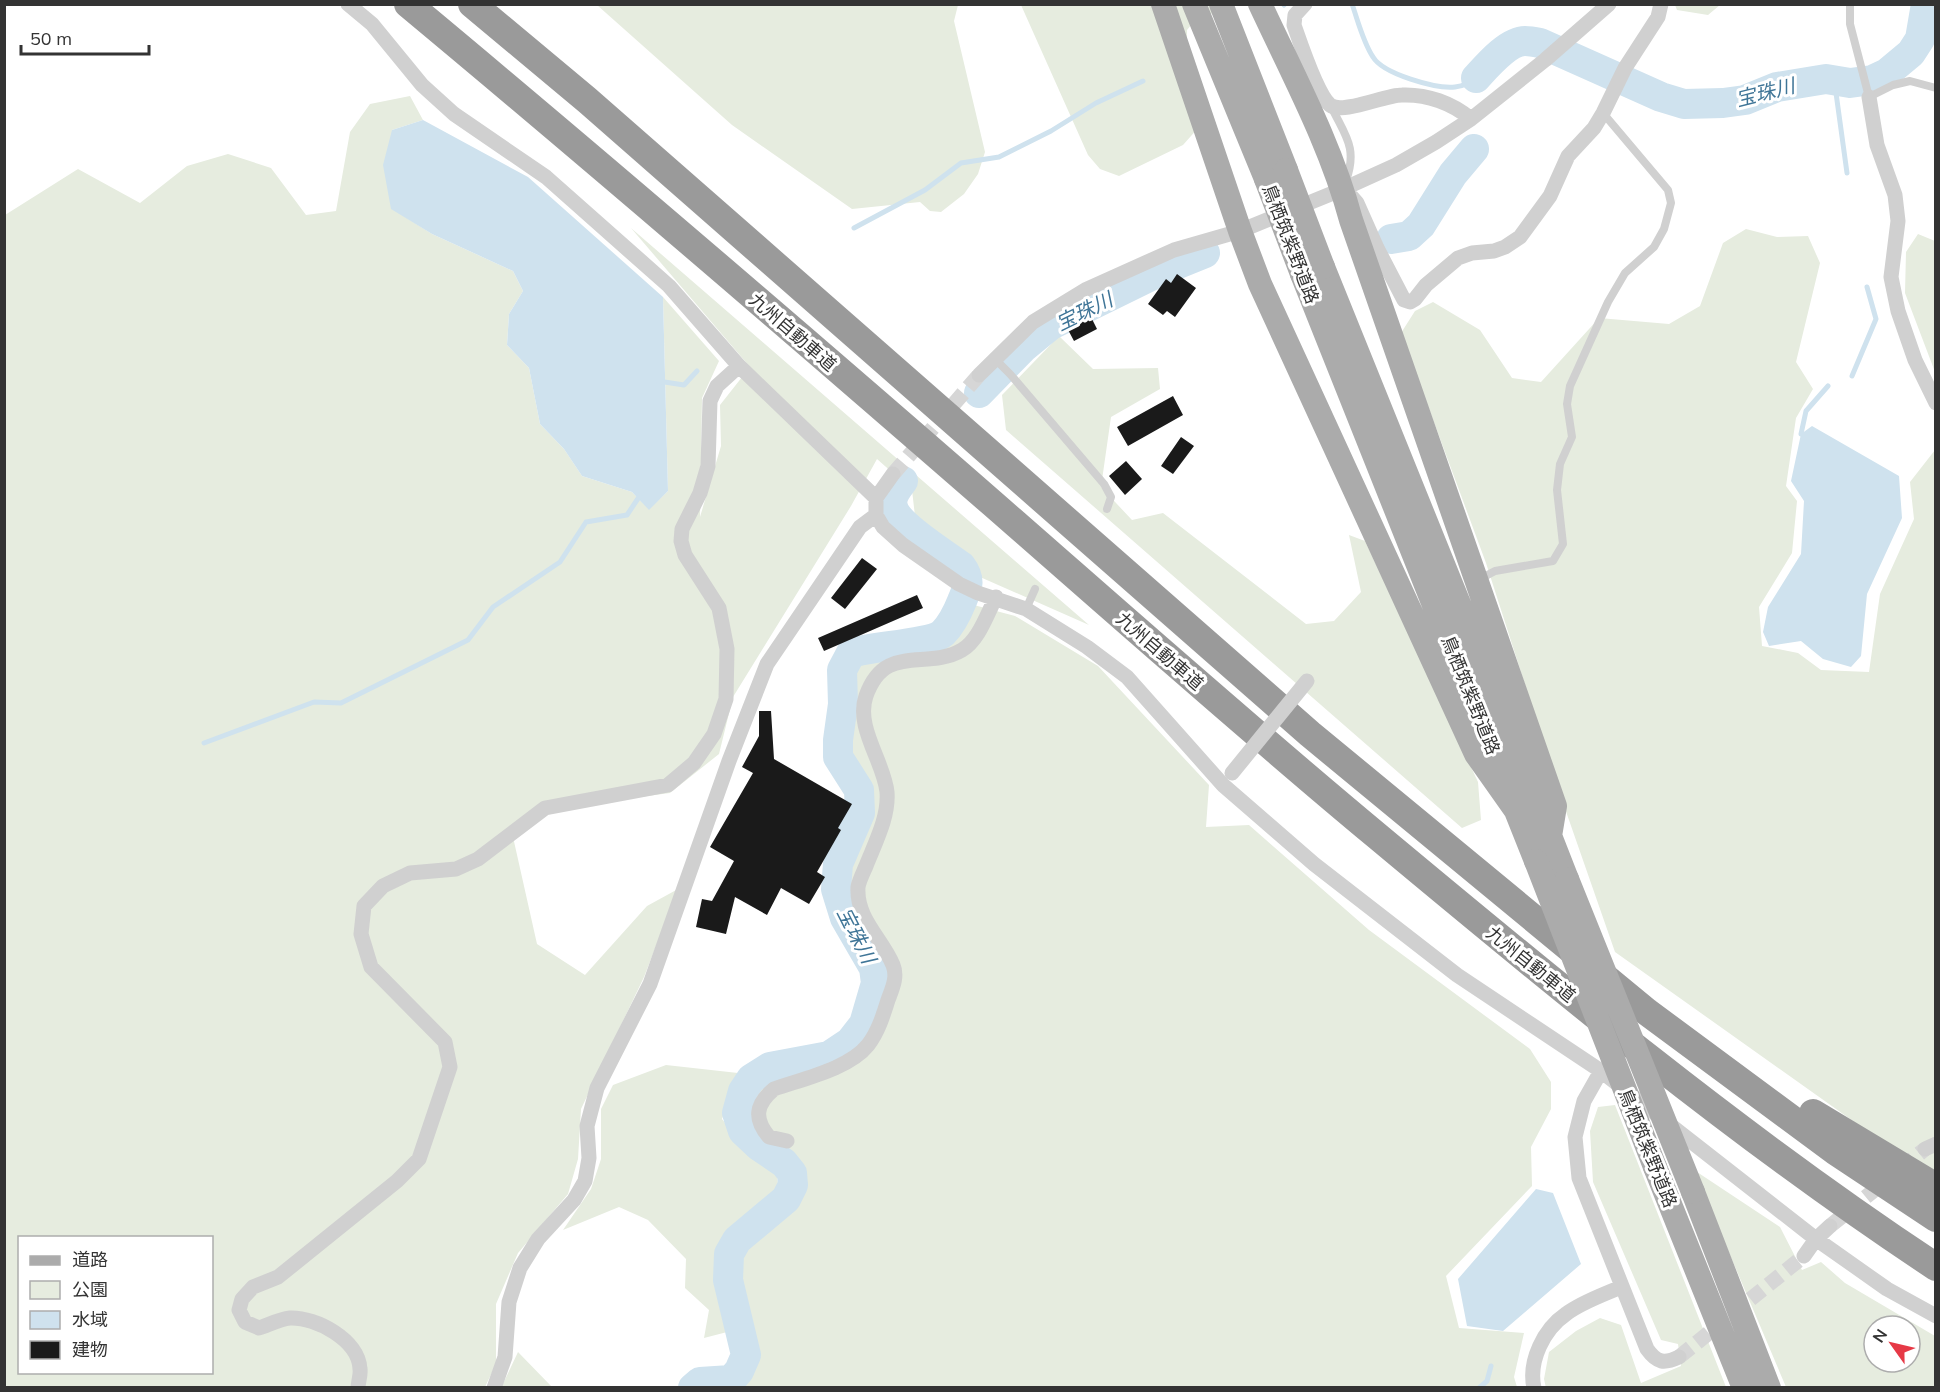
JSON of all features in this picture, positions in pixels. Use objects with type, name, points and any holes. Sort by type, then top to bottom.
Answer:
[{"type":"highway","name":"九州自動車道","points":[[408,4],[570,139],[1285,759],[1503,941],[1665,1072],[1814,1182],[1935,1267]]},
{"type":"highway","name":"九州自動車道","points":[[472,4],[587,100],[1310,734],[1647,1012],[1835,1150],[1935,1218]]},
{"type":"highway","points":[[1647,1012],[1935,1187]]},
{"type":"main road","points":[[1163,4],[1260,284],[1476,754],[1517,812]]},
{"type":"main road","name":"鳥栖筑紫野道路","points":[[1194,4],[1276,174]]},
{"type":"main road","name":"鳥栖筑紫野道路","points":[[1221,4],[1276,174],[1312,270],[1517,812],[1744,1388]]},
{"type":"main road","points":[[1260,4],[1312,115],[1343,189],[1556,806],[1550,836]]},
{"type":"main road","name":"鳥栖筑紫野道路","points":[[1312,270],[1468,626],[1567,879],[1694,1192],[1769,1388]]},
{"type":"street","points":[[348,4],[372,24],[422,85],[454,114],[546,177],[669,286],[739,366],[876,498]]},
{"type":"street","points":[[1305,4],[1295,15],[1294,25],[1317,84],[1330,105],[1340,109],[1400,94],[1414,95],[1432,98],[1449,105],[1471,119]]},
{"type":"street","points":[[979,375],[1033,322],[1087,289],[1174,250],[1240,231],[1343,189],[1396,165],[1436,142],[1471,119],[1545,60],[1609,4]]},
{"type":"street","points":[[1343,189],[1357,202],[1404,300],[1410,302],[1415,299],[1426,285],[1458,258],[1505,247],[1520,237],[1550,196],[1568,156],[1594,128],[1625,68],[1658,17],[1662,4]]},
{"type":"street","points":[[1868,92],[1877,145],[1895,195],[1898,221],[1891,277],[1898,311],[1935,403]]},
{"type":"street","points":[[358,1388],[360,1368],[354,1350],[340,1335],[311,1322],[290,1318],[259,1328],[245,1322],[239,1310],[242,1299],[253,1287],[278,1276],[397,1181],[419,1159],[450,1066],[445,1042],[371,967],[361,934],[364,906],[383,886],[410,873],[456,869],[478,859],[545,808],[668,785],[694,763],[714,734],[726,699],[727,649],[719,608],[685,555],[681,541],[682,529],[700,493],[708,466],[710,401],[717,386],[739,366]]},
{"type":"street","points":[[893,474],[876,498],[876,515],[883,527],[903,545],[959,584],[1026,609],[1087,647],[1127,677],[1314,864],[1457,975],[1601,1071],[1816,1239],[1887,1289],[1935,1316]]},
{"type":"street","points":[[494,1388],[505,1357],[509,1302],[520,1268],[538,1239],[574,1200],[585,1180],[589,1158],[586,1126],[597,1088],[650,984],[729,761],[767,664],[860,527],[876,515]]},
{"type":"street","points":[[787,1141],[769,1137],[760,1126],[759,1111],[765,1096],[774,1089],[849,1061],[867,1046],[878,1029],[895,979],[894,966],[866,922],[858,886],[884,818],[887,792],[863,716],[865,699],[871,682],[886,667],[901,661],[946,656],[961,651],[972,642],[996,597]]},
{"type":"street","points":[[1227,779],[1307,681]]},
{"type":"street","points":[[1601,1071],[1584,1101],[1575,1137],[1579,1178],[1647,1349],[1656,1360],[1666,1363],[1679,1357]]},
{"type":"street","points":[[1804,1256],[1816,1239],[1830,1226]]},
{"type":"street","points":[[1534,1388],[1532,1378],[1536,1355],[1549,1330],[1566,1314],[1621,1287]]},
{"type":"lane","points":[[1851,4],[1850,24],[1868,92],[1910,81],[1935,88]]},
{"type":"lane","points":[[1330,105],[1351,147],[1352,164],[1343,189]]},
{"type":"lane","points":[[1477,580],[1496,571],[1554,561],[1563,544],[1557,490],[1560,464],[1572,436],[1567,404],[1570,386],[1608,302],[1625,273],[1654,247],[1664,229],[1671,202],[1668,190],[1603,113]]},
{"type":"lane","points":[[996,360],[1104,484],[1111,497],[1107,509]]},
{"type":"lane","points":[[1026,609],[1035,589]]},
{"type":"green space","points":[[597,5],[958,5],[954,21],[985,152],[978,174],[964,194],[941,212],[930,211],[920,202],[852,209],[732,125]]},
{"type":"green space","points":[[1021,5],[1237,5],[1196,19],[1187,30],[1187,49],[1199,127],[1183,145],[1119,176],[1100,169],[1088,155]]},
{"type":"green space","points":[[1675,5],[1720,5],[1708,15],[1677,10]]},
{"type":"green space","points":[[410,96],[423,120],[392,130],[391,208],[432,234],[513,271],[523,291],[509,314],[507,345],[529,368],[540,424],[564,449],[582,476],[632,492],[649,509],[668,491],[663,297],[719,361],[702,398],[700,517],[721,446],[720,405],[750,367],[631,228],[1089,625],[980,577],[915,516],[912,490],[877,459],[851,506],[733,697],[719,754],[670,793],[557,808],[513,837],[537,944],[585,975],[647,906],[678,889],[644,977],[581,1109],[578,1159],[568,1194],[518,1253],[496,1304],[496,1364],[485,1387],[5,1388],[5,215],[78,169],[140,203],[187,166],[228,154],[271,168],[306,215],[336,211],[350,132],[370,104]]},
{"type":"green space","points":[[1746,229],[1777,237],[1808,236],[1820,263],[1796,362],[1813,389],[1796,418],[1786,486],[1797,501],[1792,553],[1759,607],[1762,646],[1798,653],[1821,670],[1869,672],[1880,594],[1914,519],[1910,482],[1935,450],[1935,1173],[1867,1131],[1615,952],[1562,800],[1486,563],[1401,333],[1415,311],[1433,302],[1480,330],[1512,378],[1541,382],[1599,318],[1669,324],[1700,306],[1723,243]]},
{"type":"green space","points":[[1918,234],[1935,241],[1935,372],[1905,293],[1906,252]]},
{"type":"green space","points":[[1059,336],[1093,369],[1158,368],[1160,389],[1111,417],[1101,487],[1132,520],[1163,513],[1306,624],[1334,621],[1361,592],[1349,535],[1365,541],[1478,782],[1481,820],[1462,828],[1006,430],[1002,395]]},
{"type":"green space","points":[[970,604],[1015,616],[1098,666],[1209,785],[1206,827],[1249,825],[1369,930],[1530,1049],[1551,1082],[1551,1109],[1531,1147],[1532,1186],[1446,1276],[1459,1328],[1524,1333],[1514,1377],[1517,1387],[745,1387],[756,1354],[737,1291],[740,1246],[796,1202],[801,1185],[792,1161],[760,1138],[750,1124],[748,1106],[758,1084],[773,1071],[834,1060],[860,1041],[881,984],[879,965],[845,902],[847,869],[869,814],[864,788],[845,749],[855,704],[852,677],[866,656],[942,643]]},
{"type":"green space","points":[[666,1065],[738,1073],[722,1119],[749,1154],[777,1173],[779,1195],[727,1241],[721,1277],[731,1331],[704,1338],[709,1310],[685,1288],[686,1259],[648,1220],[619,1207],[563,1230],[591,1189],[601,1159],[601,1109],[613,1085]]},
{"type":"green space","points":[[1615,1105],[1726,1387],[1546,1388],[1544,1379],[1549,1352],[1576,1331],[1600,1318],[1621,1325],[1641,1383],[1681,1366],[1678,1344],[1661,1340],[1593,1182],[1590,1131],[1598,1107]]},
{"type":"green space","points":[[1694,1170],[1780,1227],[1802,1270],[1821,1262],[1845,1283],[1898,1314],[1862,1314],[1862,1374],[1922,1374],[1922,1328],[1935,1336],[1935,1387],[1786,1387]]},
{"type":"green space","points":[[518,1352],[552,1387],[501,1388]]},
{"type":"water","points":[[423,120],[528,177],[663,297],[668,491],[649,510],[632,492],[582,476],[564,449],[540,424],[529,368],[507,345],[509,314],[523,291],[513,271],[432,234],[391,209],[383,165],[392,130]]},
{"type":"water","points":[[1812,426],[1899,476],[1902,518],[1867,594],[1861,656],[1851,667],[1823,659],[1801,641],[1769,646],[1763,632],[1768,607],[1801,554],[1804,501],[1791,481],[1801,434]]},
{"type":"water","points":[[1536,1189],[1553,1193],[1581,1264],[1503,1331],[1467,1326],[1458,1279]]},
{"type":"building","points":[[1177,274],[1196,288],[1175,317],[1167,311],[1163,315],[1148,304],[1166,279],[1171,283]]},
{"type":"building","points":[[1089,313],[1097,329],[1074,341],[1066,326]]},
{"type":"building","points":[[1173,396],[1183,415],[1128,446],[1117,427]]},
{"type":"building","points":[[1181,437],[1194,446],[1173,474],[1161,466]]},
{"type":"building","points":[[1126,461],[1142,479],[1125,495],[1109,476]]},
{"type":"building","points":[[862,558],[877,569],[845,609],[831,598]]},
{"type":"building","points":[[917,595],[923,608],[824,651],[818,638]]},
{"type":"building","points":[[759,711],[771,711],[774,759],[852,804],[838,828],[841,830],[817,872],[825,877],[809,904],[781,888],[767,915],[735,897],[726,934],[696,927],[702,899],[712,901],[734,861],[710,847],[753,773],[742,767],[759,736]]},
{"type":"waterway","points":[[1352,4],[1369,51],[1387,69],[1436,86],[1461,86],[1476,78]]},
{"type":"waterway","name":"宝珠川","points":[[1476,78],[1505,50],[1518,42],[1525,41],[1540,43],[1661,97],[1684,104],[1745,100],[1777,87],[1826,79],[1850,83],[1872,80],[1887,73],[1911,53],[1920,39],[1926,4]]},
{"type":"waterway","points":[[854,228],[925,190],[961,163],[999,157],[1051,131],[1096,103],[1143,81]]},
{"type":"waterway","points":[[1847,173],[1836,93],[1850,83]]},
{"type":"waterway","name":"宝珠川","points":[[1391,239],[1409,236],[1421,225],[1453,174],[1474,149]]},
{"type":"waterway","name":"宝珠川","points":[[979,393],[1023,348],[1051,325],[1163,270],[1205,253]]},
{"type":"waterway","points":[[1852,376],[1876,319],[1867,287]]},
{"type":"waterway","points":[[658,381],[684,385],[697,371]]},
{"type":"waterway","points":[[1801,434],[1806,411],[1828,386]]},
{"type":"waterway","name":"宝珠川","points":[[693,1388],[700,1382],[731,1380],[739,1371],[746,1355],[728,1280],[729,1254],[737,1240],[786,1199],[793,1185],[792,1173],[784,1163],[759,1146],[743,1131],[737,1113],[743,1091],[751,1079],[770,1067],[829,1056],[850,1042],[864,1024],[876,983],[874,968],[845,918],[836,889],[838,864],[860,813],[859,790],[838,757],[843,704],[842,670],[851,653],[927,640],[943,633],[958,609],[968,583],[961,566],[912,531],[897,514],[892,500],[903,481]]},
{"type":"waterway","points":[[204,743],[314,702],[341,703],[468,640],[493,607],[560,562],[586,522],[627,515],[641,494]]},
{"type":"waterway","points":[[1479,1388],[1487,1381],[1491,1366]]},
{"type":"tunnel","points":[[893,474],[979,375]]},
{"type":"tunnel","points":[[1830,1226],[1925,1149]]},
{"type":"tunnel","points":[[1679,1357],[1804,1256]]}]
